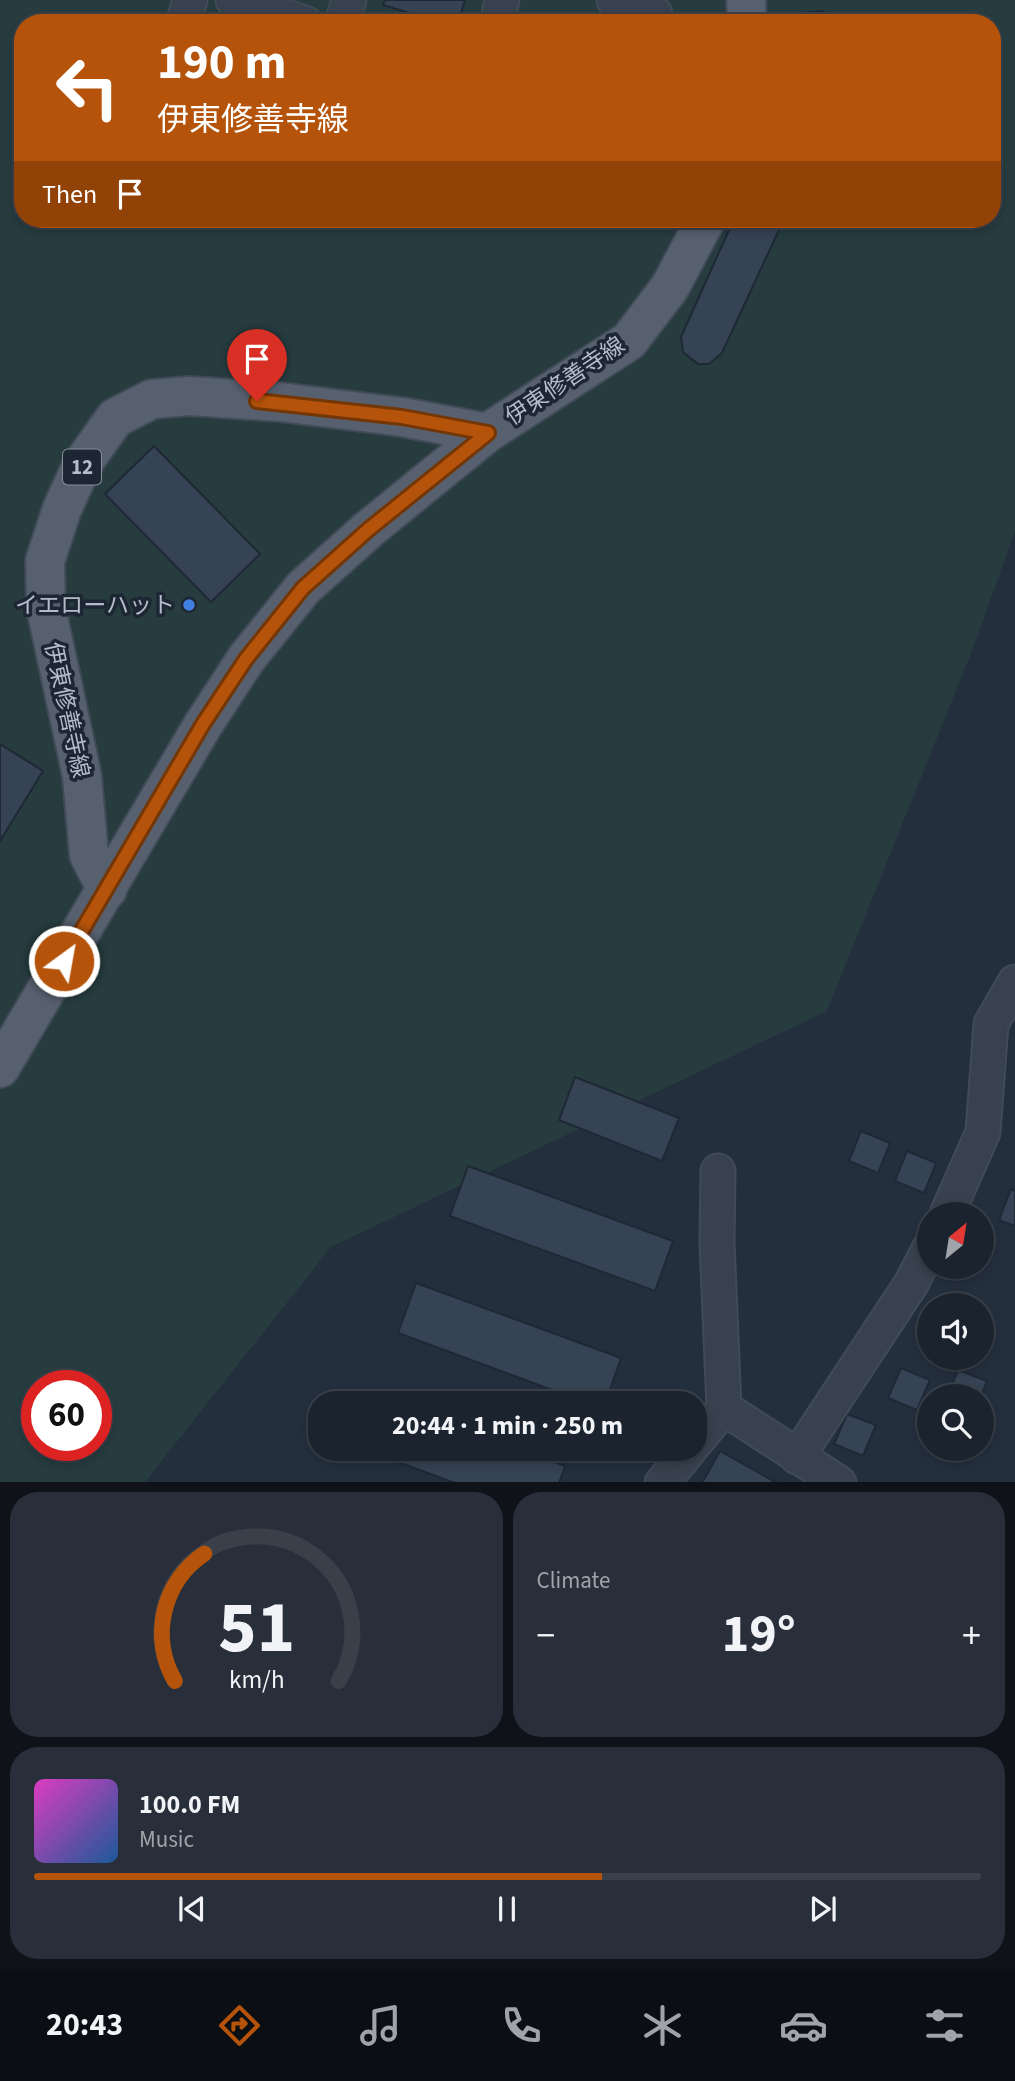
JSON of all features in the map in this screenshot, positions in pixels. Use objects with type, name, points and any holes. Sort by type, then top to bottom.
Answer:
[{"type":"main road","name":"伊東修善寺線","points":[[0,1068],[203,724],[246,659],[303,588],[369,529],[488,433],[629,341],[670,287],[701,228]]},
{"type":"main road","name":"伊東修善寺線","points":[[107,890],[89,855],[82,776],[46,608],[45,561],[62,509],[83,463],[115,418],[152,400],[190,396],[280,402],[402,417],[488,433]]},
{"type":"street","points":[[233,0],[277,14]]},
{"type":"street","points":[[614,0],[654,14]]},
{"type":"street","points":[[952,1202],[983,1132],[990,1024],[1015,982]]},
{"type":"street","points":[[707,1429],[724,1408],[717,1242],[719,1171]]},
{"type":"street","points":[[797,1457],[917,1272]]},
{"type":"street","points":[[724,1408],[839,1482]]},
{"type":"street","points":[[662,1482],[680,1461]]},
{"type":"green space","points":[[0,0],[1015,0],[1015,531],[972,651],[827,1011],[331,1247],[145,1482],[0,1482]]},
{"type":"building","points":[[385,0],[465,0],[461,14],[413,14],[383,5]]},
{"type":"building","points":[[822,11],[827,14],[801,14]]},
{"type":"building","points":[[730,228],[780,228],[722,353],[709,364],[698,364],[683,352],[681,337]]},
{"type":"building","points":[[154,446],[260,554],[211,602],[105,494]]},
{"type":"building","points":[[0,744],[43,771],[0,841]]},
{"type":"building","points":[[575,1077],[679,1118],[662,1161],[559,1120]]},
{"type":"building","points":[[861,1131],[890,1143],[878,1173],[849,1161]]},
{"type":"building","points":[[907,1151],[936,1163],[924,1193],[895,1181]]},
{"type":"building","points":[[468,1166],[673,1241],[655,1291],[450,1216]]},
{"type":"building","points":[[1011,1189],[1015,1191],[1015,1226],[999,1220]]},
{"type":"building","points":[[416,1283],[621,1358],[610,1391],[555,1391],[398,1333]]},
{"type":"building","points":[[901,1368],[930,1380],[928,1384],[917,1384],[917,1410],[888,1398]]},
{"type":"building","points":[[958,1370],[987,1381],[986,1384],[952,1384]]},
{"type":"building","points":[[847,1414],[876,1425],[863,1456],[834,1444]]},
{"type":"building","points":[[720,1451],[775,1482],[703,1482]]},
{"type":"building","points":[[395,1461],[551,1461],[565,1466],[559,1482],[452,1482]]},
{"type":"place","name":"イエローハット","points":[[189,605]]},
{"type":"route","points":[[64,961],[203,724],[246,659],[303,588],[369,529],[488,433],[402,417],[257,401]]}]
